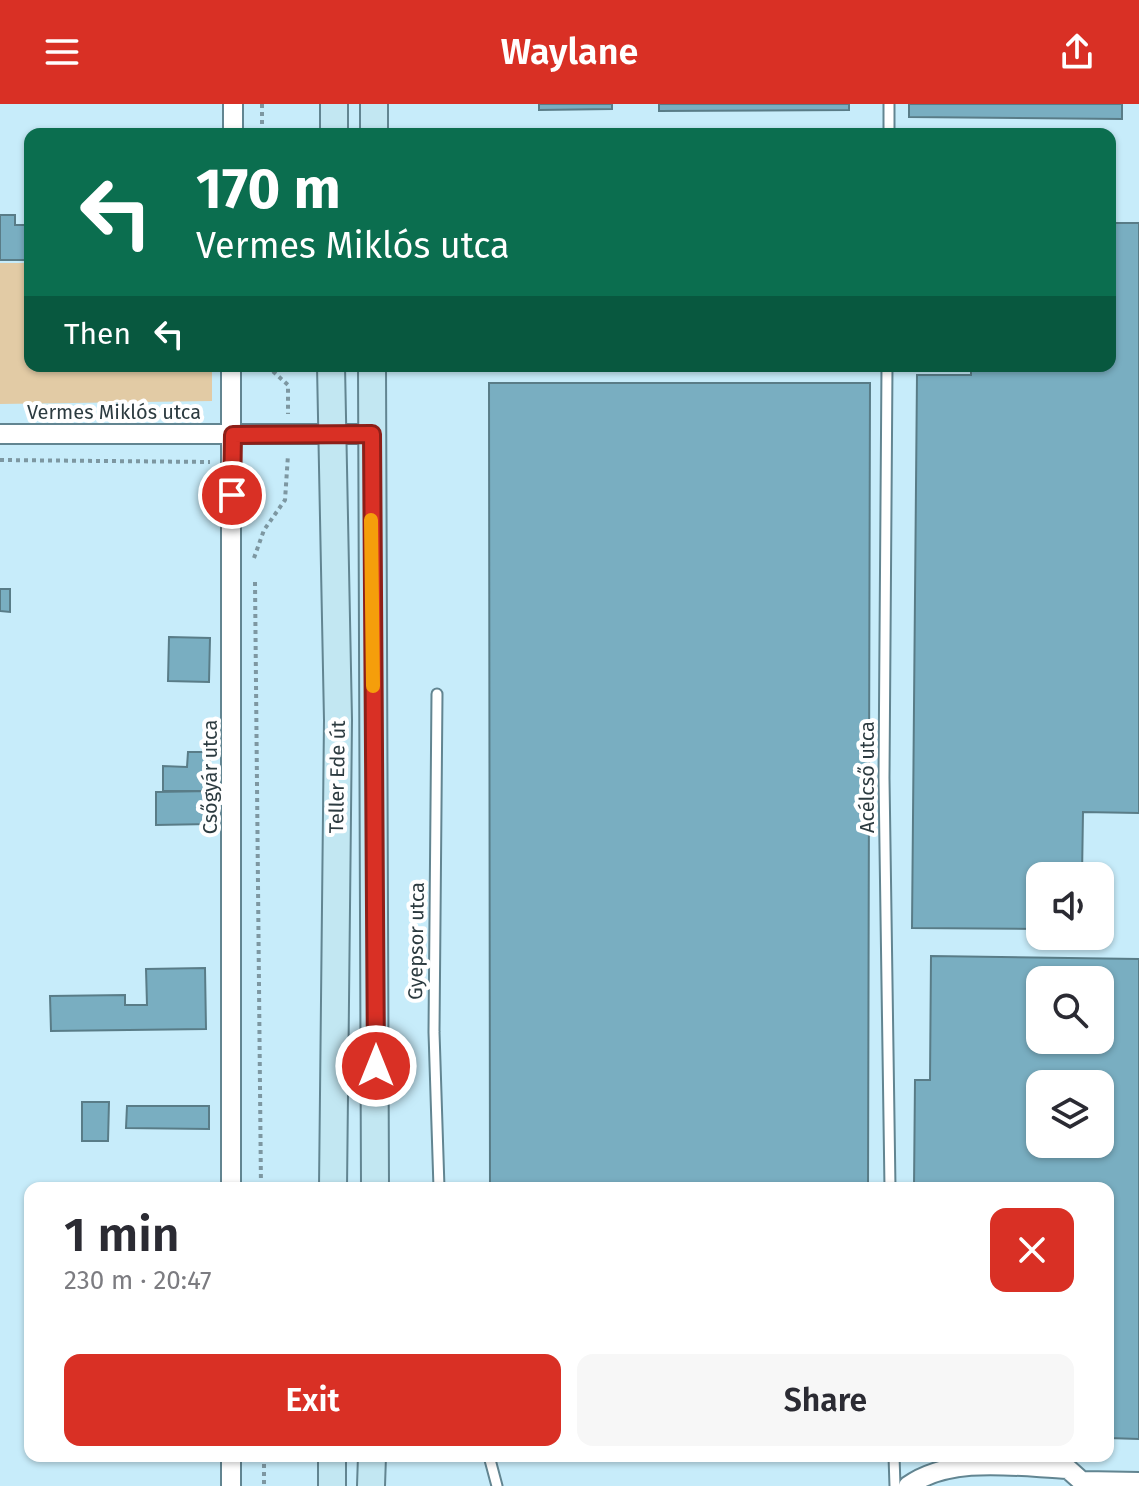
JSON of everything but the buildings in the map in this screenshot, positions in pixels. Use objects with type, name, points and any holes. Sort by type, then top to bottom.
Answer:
[{"type":"main road","points":[[334,104],[334,128]]},
{"type":"main road","points":[[374,104],[374,128]]},
{"type":"main road","name":"Teller Ede út","points":[[331,372],[338,720],[333,1182]]},
{"type":"main road","name":"Teller Ede út","points":[[372,372],[375,1182]]},
{"type":"main road","points":[[332,1462],[332,1486]]},
{"type":"main road","points":[[371,1486],[372,1462]]},
{"type":"street","points":[[233,104],[233,128]]},
{"type":"street","name":"Csőgyár utca","points":[[231,372],[231,1182]]},
{"type":"street","name":"Vermes Miklós utca","points":[[0,434],[372,434]]},
{"type":"street","points":[[231,1462],[231,1486]]},
{"type":"street","points":[[908,1486],[920,1477],[958,1467],[1068,1469],[1086,1484],[1139,1482]]},
{"type":"lane","points":[[889,104],[889,128]]},
{"type":"lane","name":"Acélcső utca","points":[[887,372],[884,778],[890,1182]]},
{"type":"lane","name":"Gyepsor utca","points":[[437,694],[434,1032],[439,1182]]},
{"type":"lane","points":[[491,1462],[497,1486]]},
{"type":"lane","points":[[894,1462],[895,1486]]},
{"type":"path","points":[[262,104],[262,128]]},
{"type":"path","points":[[261,1182],[254,553],[264,530],[285,500],[288,385],[274,372]]},
{"type":"path","points":[[0,460],[171,460],[232,464]]},
{"type":"path","points":[[264,1462],[264,1486]]},
{"type":"shaded area","points":[[0,263],[24,263],[24,372],[212,372],[212,401],[0,404]]},
{"type":"slow traffic","points":[[371,520],[373,686]]},
{"type":"route","points":[[232,495],[233,435],[372,434],[376,1066]]}]
